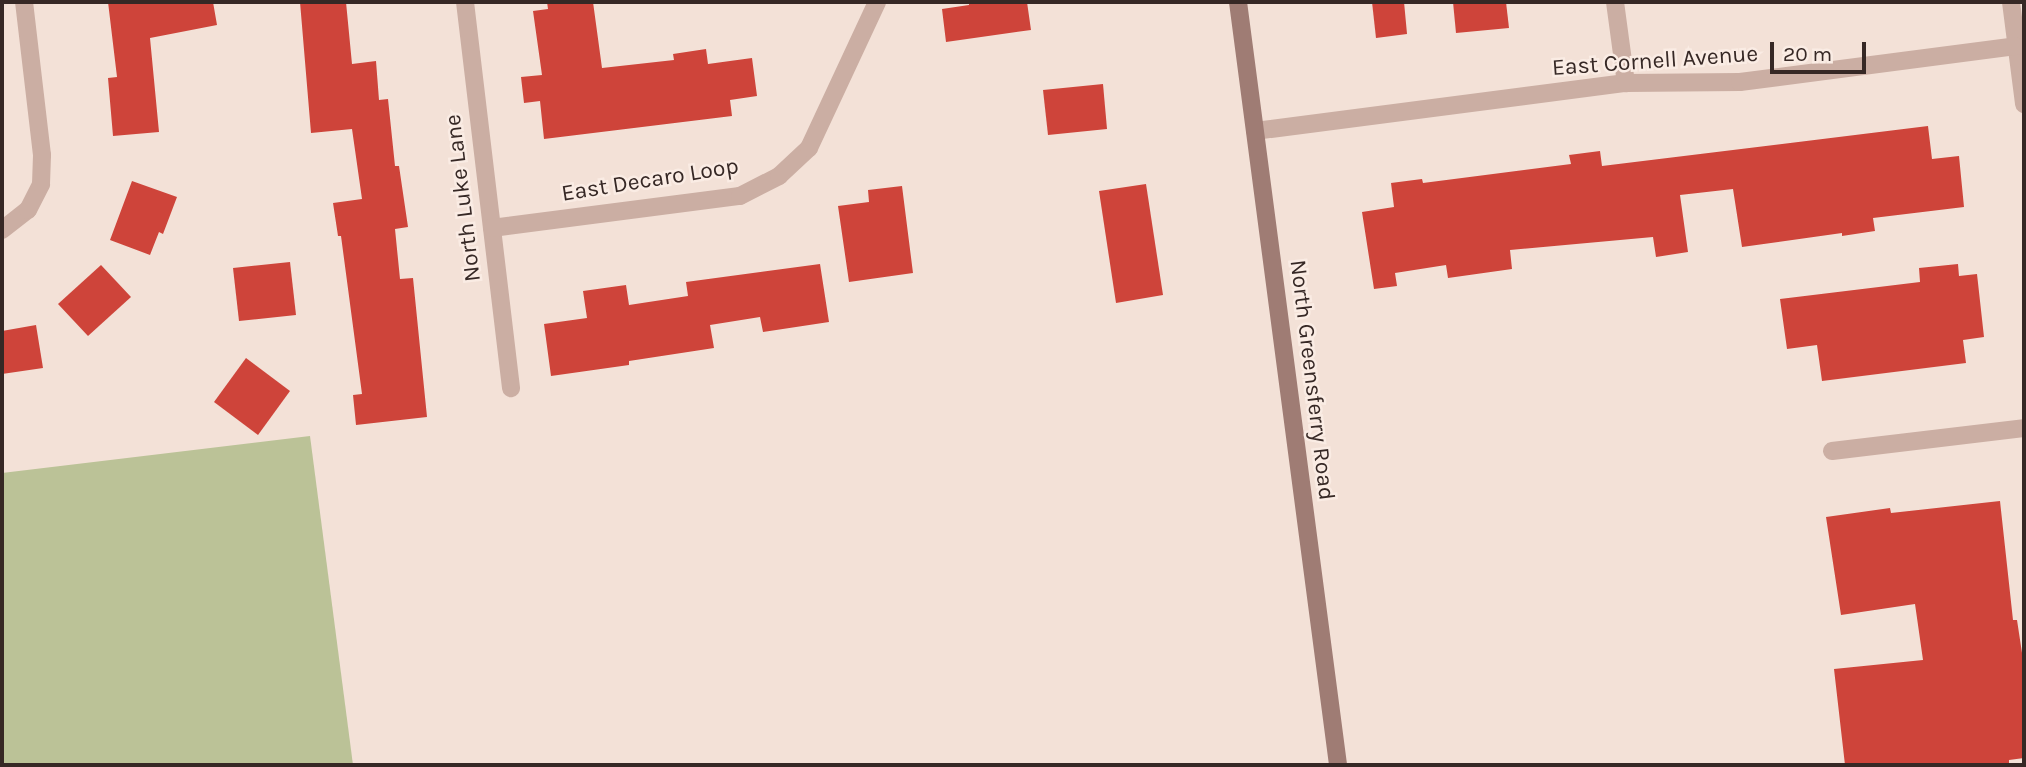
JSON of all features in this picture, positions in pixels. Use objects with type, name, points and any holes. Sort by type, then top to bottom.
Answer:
[{"type":"main road","name":"North Greensferry Road","points":[[1238,2],[1338,765]]},
{"type":"street","points":[[2,230],[28,210],[41,184],[42,155],[24,2]]},
{"type":"street","name":"North Luke Lane","points":[[465,2],[511,388]]},
{"type":"street","name":"East Decaro Loop","points":[[492,228],[740,196],[779,176],[809,148],[877,2]]},
{"type":"street","points":[[1615,2],[1626,83]]},
{"type":"street","points":[[2011,2],[2024,104]]},
{"type":"street","name":"East Cornell Avenue","points":[[1255,131],[1626,83],[1740,82],[2016,46]]},
{"type":"street","points":[[1832,451],[2024,428]]},
{"type":"green space","points":[[310,436],[353,765],[2,765],[2,473]]},
{"type":"building","points":[[108,2],[213,2],[217,25],[150,38],[159,132],[113,136],[108,78],[117,77]]},
{"type":"building","points":[[300,2],[346,2],[352,64],[376,61],[379,100],[388,99],[395,166],[399,166],[408,227],[395,229],[400,279],[413,278],[427,417],[356,425],[353,395],[362,394],[341,236],[338,236],[333,203],[362,199],[352,129],[311,133]]},
{"type":"building","points":[[547,2],[593,2],[602,68],[674,60],[673,54],[706,49],[708,64],[752,58],[757,96],[730,100],[732,116],[544,139],[540,101],[524,103],[521,77],[542,75],[533,11],[548,9]]},
{"type":"building","points":[[969,2],[1027,2],[1031,30],[946,42],[942,9],[969,5]]},
{"type":"building","points":[[1372,2],[1404,2],[1407,34],[1376,38]]},
{"type":"building","points":[[1453,2],[1506,2],[1509,28],[1456,33]]},
{"type":"building","points":[[1103,84],[1107,129],[1048,135],[1043,90]]},
{"type":"building","points":[[1928,126],[1932,159],[1959,156],[1964,207],[1873,218],[1875,231],[1742,247],[1733,189],[1680,195],[1688,252],[1656,257],[1653,237],[1510,250],[1512,269],[1448,278],[1446,265],[1395,273],[1397,286],[1374,289],[1362,212],[1394,207],[1391,183],[1422,179],[1423,183],[1571,164],[1569,155],[1600,151],[1602,166]]},
{"type":"building","points":[[132,181],[177,197],[163,234],[159,232],[150,255],[110,240]]},
{"type":"building","points":[[1146,184],[1163,295],[1116,303],[1099,191]]},
{"type":"building","points":[[902,186],[913,273],[849,282],[838,206],[869,202],[868,190]]},
{"type":"building","points":[[290,262],[296,315],[239,321],[233,268]]},
{"type":"building","points":[[820,264],[829,322],[763,332],[760,317],[710,325],[714,348],[629,361],[629,365],[551,376],[544,324],[587,318],[583,291],[626,285],[629,305],[688,296],[686,282]]},
{"type":"building","points":[[1958,264],[1959,276],[1977,274],[1984,337],[1963,340],[1966,363],[1822,381],[1817,345],[1787,349],[1780,299],[1920,282],[1919,268]]},
{"type":"building","points":[[101,265],[131,297],[88,336],[58,304]]},
{"type":"building","points":[[36,325],[43,368],[2,374],[2,331]]},
{"type":"building","points":[[246,358],[290,391],[258,435],[214,402]]},
{"type":"building","points":[[2000,501],[2013,620],[2017,620],[2024,666],[2024,758],[2009,760],[2009,765],[1845,765],[1834,669],[1923,660],[1915,604],[1841,615],[1826,517],[1890,508],[1891,513]]}]
